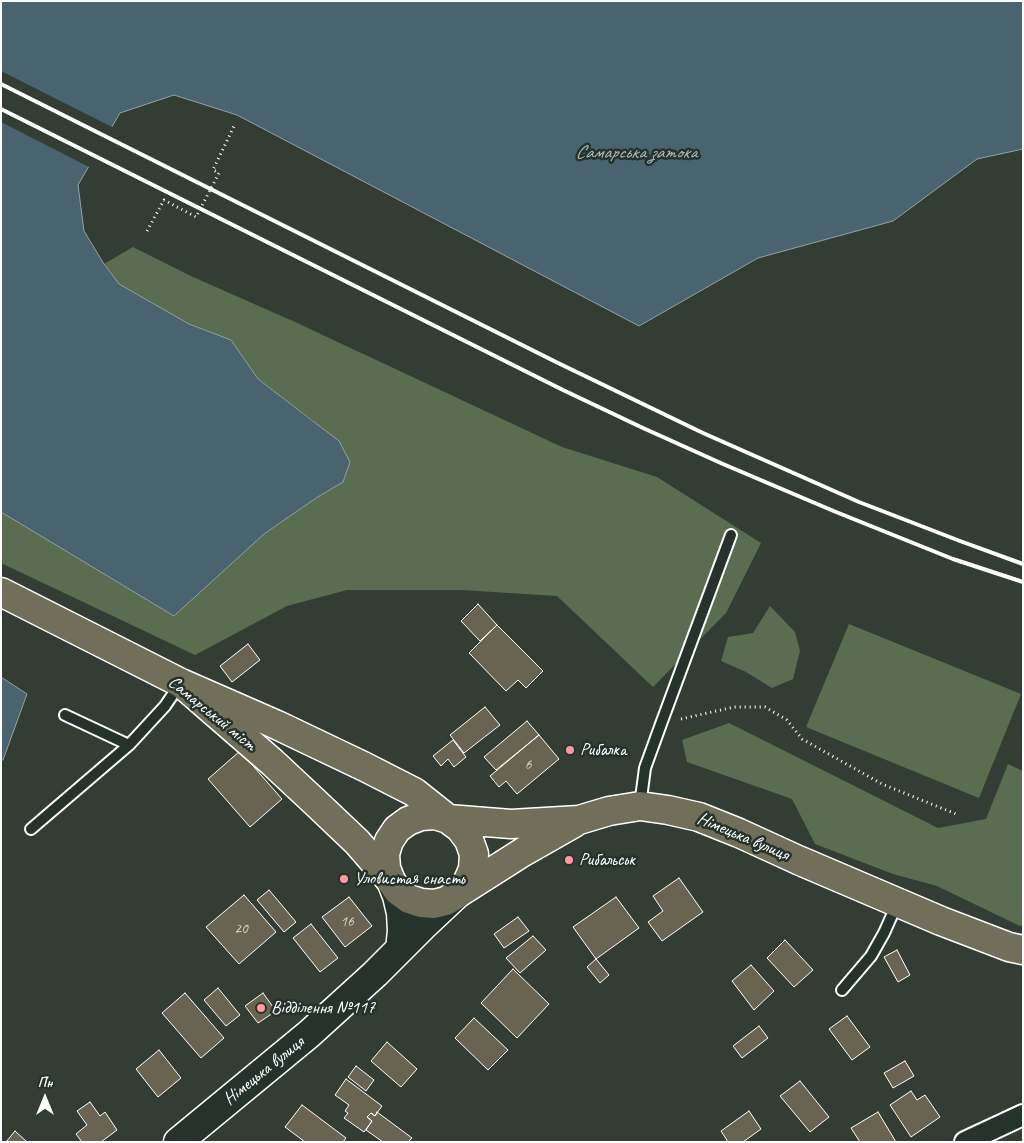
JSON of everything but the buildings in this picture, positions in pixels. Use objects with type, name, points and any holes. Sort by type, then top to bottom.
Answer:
[{"type":"main road","name":"Самарський міст","points":[[1,592],[181,683],[317,804],[357,842],[390,881]]},
{"type":"main road","points":[[181,683],[278,725],[414,792],[460,828],[469,840],[474,854],[473,869],[467,883],[457,894]]},
{"type":"main road","name":"Німецька вулиця","points":[[448,819],[511,824],[579,820],[610,811],[640,806],[699,817],[897,903],[1009,947],[1023,950]]},
{"type":"main road","points":[[400,949],[401,913],[397,896],[386,868],[386,854],[389,841],[397,829],[408,821],[421,816],[435,815],[448,819]]},
{"type":"main road","points":[[390,881],[398,891],[409,899],[421,903],[434,904],[446,901],[523,852],[579,820]]},
{"type":"main road","name":"Німецька вулиця","points":[[184,1140],[309,1034],[375,974],[457,894]]},
{"type":"street","points":[[965,1142],[1023,1115]]},
{"type":"lane","points":[[640,806],[646,768],[660,724],[731,535]]},
{"type":"lane","points":[[31,829],[129,745],[165,706],[181,683]]},
{"type":"lane","points":[[65,715],[129,745]]},
{"type":"lane","points":[[842,990],[871,956],[884,933],[897,903]]},
{"type":"path","points":[[148,231],[164,200],[196,217],[219,173],[213,170],[234,126]]},
{"type":"path","points":[[660,724],[734,707],[765,708],[787,720],[802,739],[882,784],[956,814]]},
{"type":"green space","points":[[133,247],[193,277],[295,322],[562,447],[657,477],[761,543],[726,613],[653,687],[557,596],[462,590],[347,590],[287,606],[195,655],[1,563],[1,512],[174,616],[264,534],[343,482],[314,421],[258,379],[231,340],[189,324],[119,284],[104,264]]},
{"type":"green space","points":[[770,606],[795,632],[800,651],[793,679],[772,688],[746,672],[721,661],[728,637],[753,633]]},
{"type":"green space","points":[[849,624],[1021,694],[979,798],[806,727]]},
{"type":"green space","points":[[729,723],[938,828],[986,819],[1008,764],[1023,771],[1023,925],[1020,926],[937,886],[893,874],[815,844],[792,799],[687,762],[682,740]]},
{"type":"water","name":"Самарська затока","points":[[1,1],[1023,1],[1023,149],[977,159],[893,221],[758,258],[639,326],[237,115],[174,95],[120,113],[78,185],[84,231],[104,264],[119,284],[189,324],[231,340],[258,379],[339,441],[350,462],[343,482],[264,534],[174,616],[1,512]]},
{"type":"water","points":[[1,677],[27,694],[3,760],[1,761]]},
{"type":"pier","points":[[1,71],[114,128],[91,168],[1,122]]},
{"type":"railway","points":[[1,84],[556,362],[703,433],[859,502],[1023,564]]},
{"type":"railway","points":[[1,109],[563,390],[643,428],[836,512],[953,559],[1023,582]]},
{"type":"place","name":"Рибалка","points":[[570,750]]},
{"type":"place","name":"Рибальськ","points":[[569,860]]},
{"type":"place","name":"Уловистая снасть","points":[[344,879]]},
{"type":"place","name":"Відділення №117","points":[[261,1008]]}]
